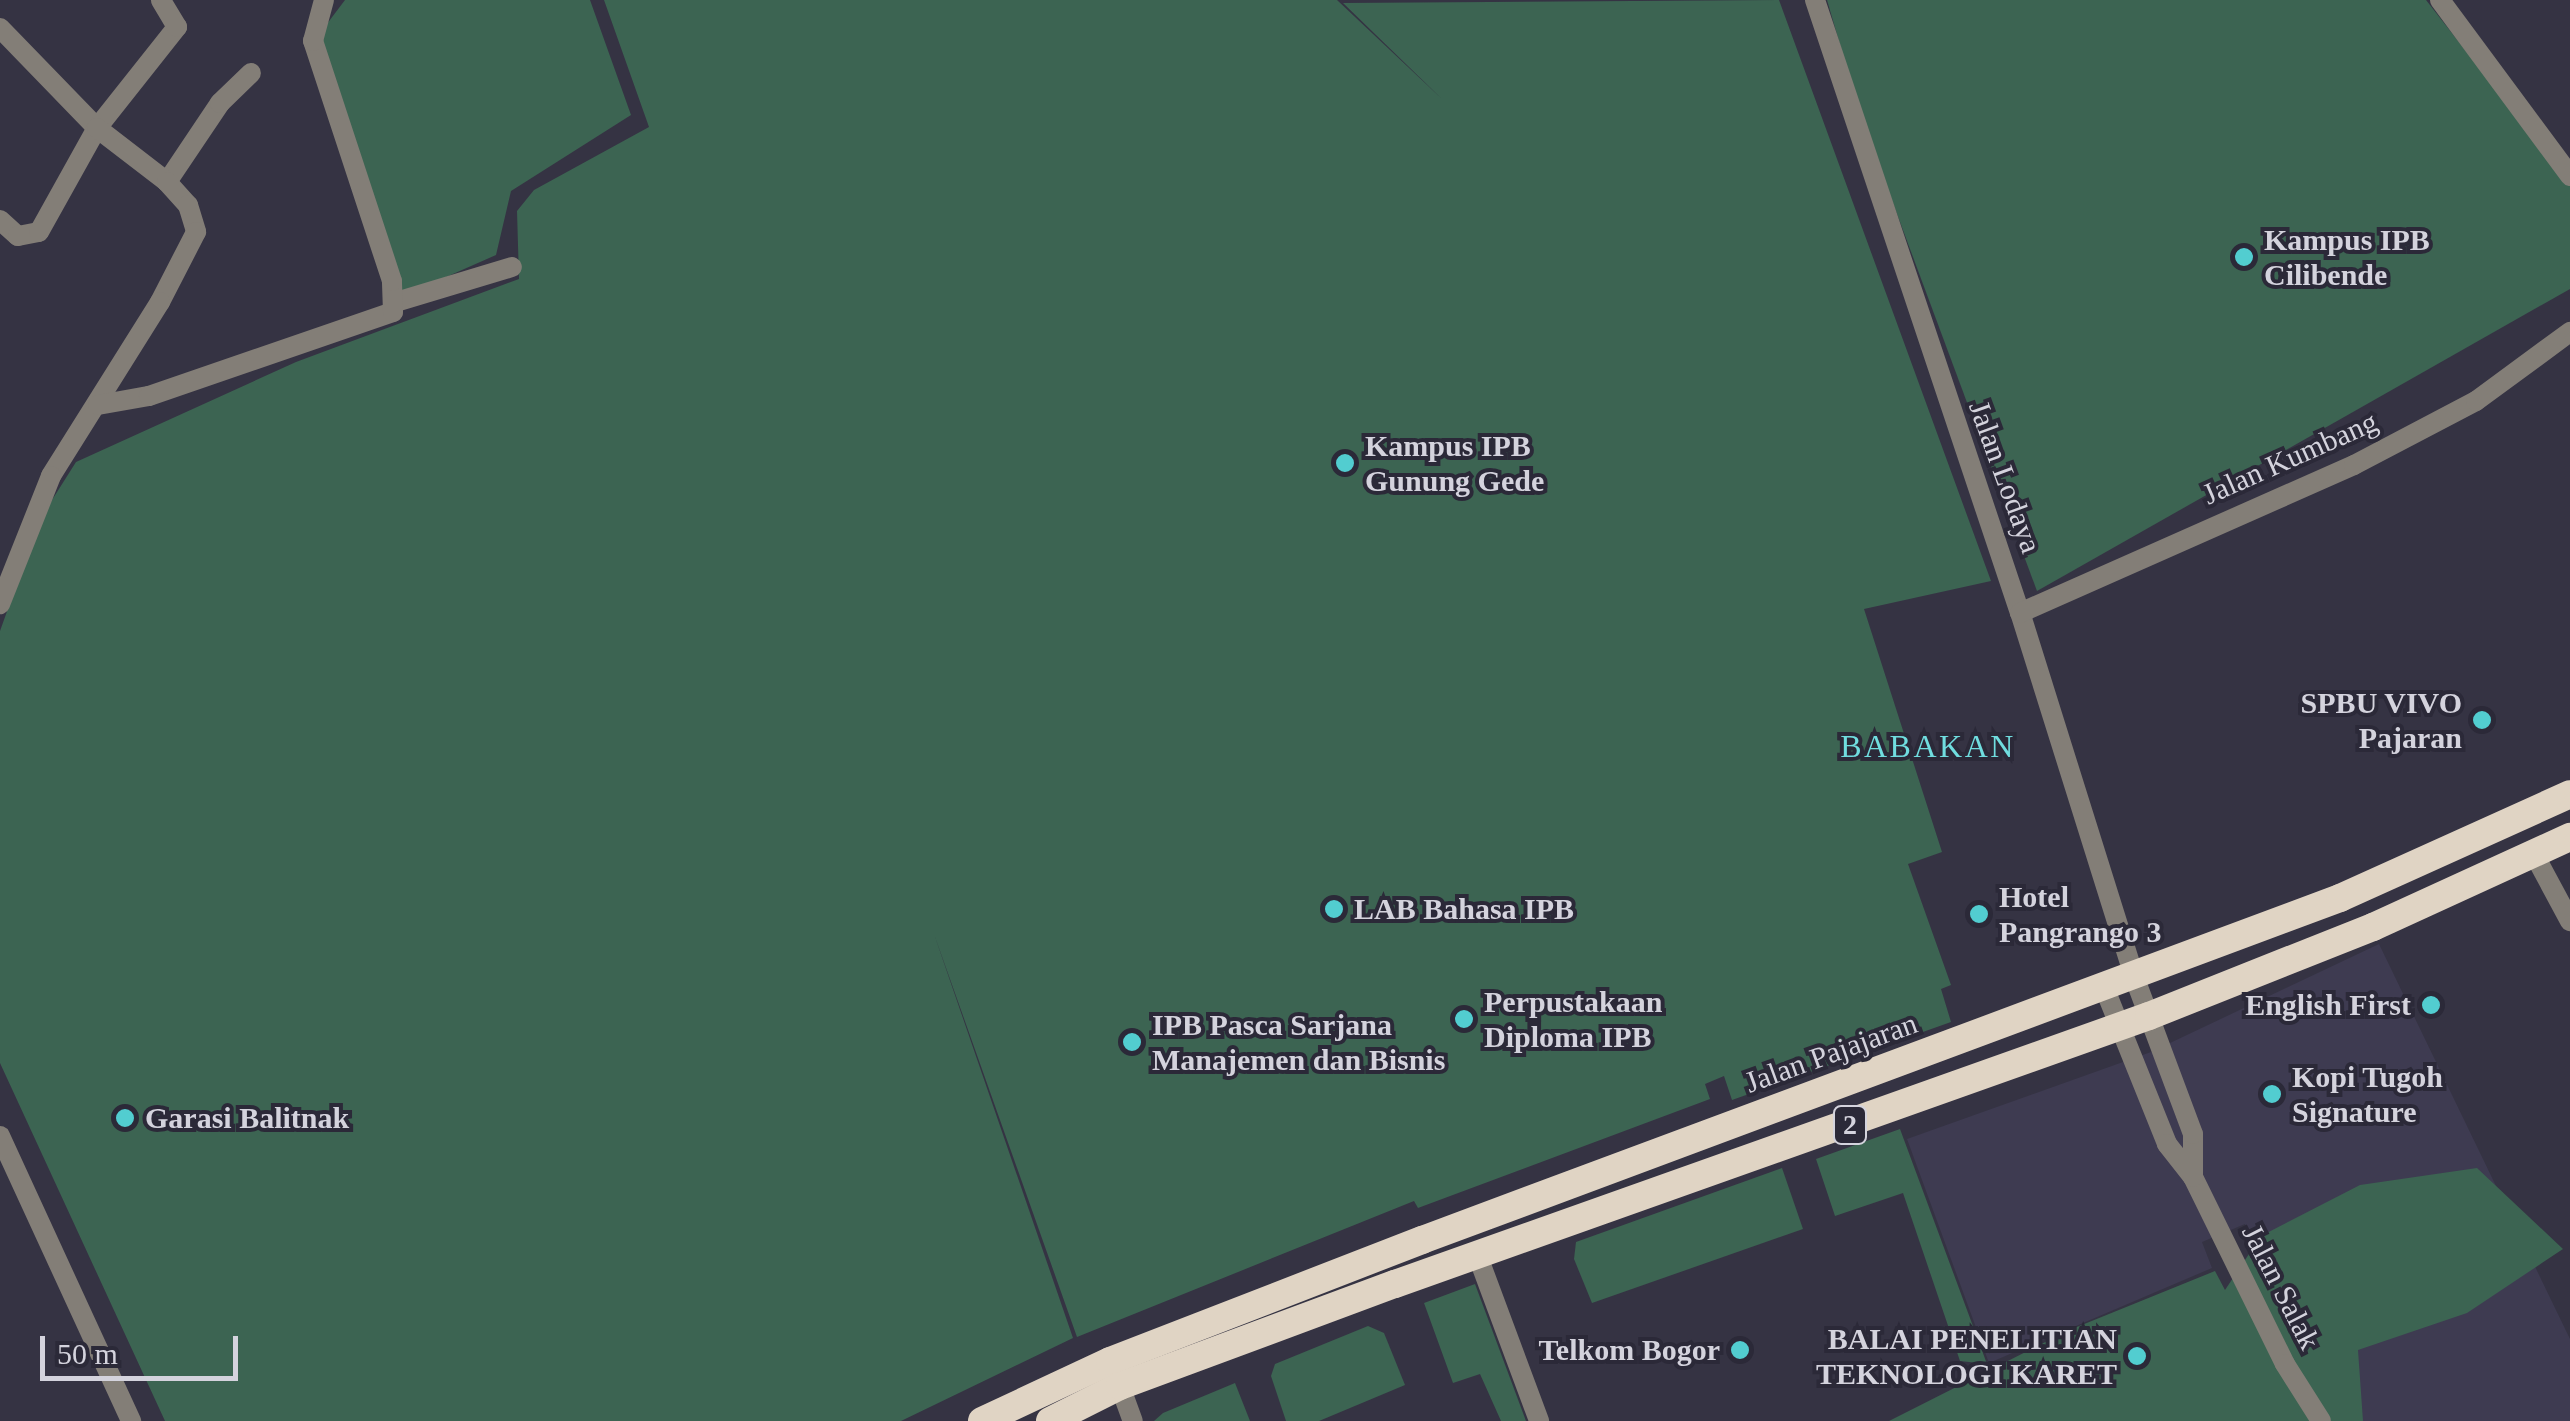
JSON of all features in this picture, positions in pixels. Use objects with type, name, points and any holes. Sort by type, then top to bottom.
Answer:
[{"type":"highway","name":"Jalan Pajajaran","points":[[1115,1374],[2358,890],[2570,794]]},
{"type":"highway","name":"2","points":[[982,1421],[1477,1254],[2119,1028],[2535,856],[2570,837]]},
{"type":"highway","name":"2","points":[[1050,1421],[1115,1374]]},
{"type":"street","points":[[0,220],[18,236],[39,232],[96,128],[177,28],[161,0]]},
{"type":"street","points":[[324,0],[312,42],[396,302]]},
{"type":"street","name":"Jalan Lodaya","points":[[1815,0],[2020,613],[2134,976]]},
{"type":"street","points":[[2440,0],[2570,176]]},
{"type":"street","points":[[0,28],[96,128],[167,182],[195,219],[191,248],[52,476],[0,604]]},
{"type":"street","points":[[167,182],[220,103],[251,73]]},
{"type":"street","points":[[98,405],[148,396],[380,321],[396,302],[512,267]]},
{"type":"street","name":"Jalan Kumbang","points":[[2020,613],[2354,466],[2476,401],[2570,332]]},
{"type":"street","points":[[2535,856],[2570,921]]},
{"type":"street","name":"Jalan Salak","points":[[2134,976],[2193,1134],[2193,1177]]},
{"type":"street","name":"Jalan Salak","points":[[2104,987],[2167,1144],[2193,1177],[2285,1364],[2320,1421]]},
{"type":"street","points":[[0,1136],[131,1421]]},
{"type":"street","points":[[1477,1254],[1539,1421]]},
{"type":"street","points":[[1115,1374],[1132,1421]]},
{"type":"shaded area","points":[[2379,944],[2570,1339],[2570,1421],[2315,1421],[2245,1224],[2202,1242],[2212,1268],[1989,1363],[1907,1139],[2151,1052]]},
{"type":"green space","points":[[345,0],[590,0],[631,115],[511,191],[496,255],[403,296],[314,41]]},
{"type":"green space","points":[[604,0],[1337,0],[1443,100],[1343,3],[1779,0],[1991,581],[1864,609],[1942,852],[1908,864],[1951,985],[1941,989],[1951,1022],[1732,1100],[1724,1076],[1705,1084],[1710,1099],[1418,1208],[1414,1201],[1077,1337],[934,934],[1073,1338],[901,1421],[165,1421],[0,1063],[0,631],[40,519],[76,462],[296,362],[519,279],[517,211],[534,190],[649,127]]},
{"type":"green space","name":"Kampus IPB Cilibende","points":[[1827,0],[2426,0],[2570,184],[2570,289],[2037,591],[1861,117]]},
{"type":"green space","points":[[1900,1129],[1987,1364],[1960,1361],[1903,1193],[1835,1216],[1816,1159]]},
{"type":"green space","points":[[1782,1168],[1803,1229],[1592,1303],[1574,1259],[1576,1242]]},
{"type":"green space","points":[[2477,1168],[2563,1249],[2467,1313],[2358,1350],[2363,1421],[1889,1421],[2067,1331],[2215,1271],[2225,1290],[2261,1236],[2360,1185]]},
{"type":"green space","points":[[1475,1284],[1526,1421],[1501,1421],[1480,1374],[1453,1383],[1424,1303]]},
{"type":"green space","points":[[1368,1326],[1384,1333],[1405,1385],[1319,1421],[1286,1421],[1271,1376],[1275,1364]]},
{"type":"green space","points":[[1235,1383],[1250,1421],[1154,1421],[1163,1413]]},
{"type":"place","name":"Kampus IPB Cilibende","points":[[2244,257]]},
{"type":"place","name":"Kampus IPB Gunung Gede","points":[[1345,463]]},
{"type":"place","name":"SPBU VIVO Pajaran","points":[[2482,720]]},
{"type":"place","name":"LAB Bahasa IPB","points":[[1334,909]]},
{"type":"place","name":"Hotel Pangrango 3","points":[[1979,914]]},
{"type":"place","name":"English First","points":[[2431,1005]]},
{"type":"place","name":"Perpustakaan Diploma IPB","points":[[1464,1019]]},
{"type":"place","name":"IPB Pasca Sarjana Manajemen dan Bisnis","points":[[1132,1042]]},
{"type":"place","name":"Kopi Tugoh Signature","points":[[2272,1094]]},
{"type":"place","name":"Garasi Balitnak","points":[[125,1118]]},
{"type":"place","name":"Telkom Bogor","points":[[1740,1350]]},
{"type":"place","name":"BALAI PENELITIAN TEKNOLOGI KARET","points":[[2137,1356]]},
{"type":"district","name":"BABAKAN","points":[[1928,746]]}]
